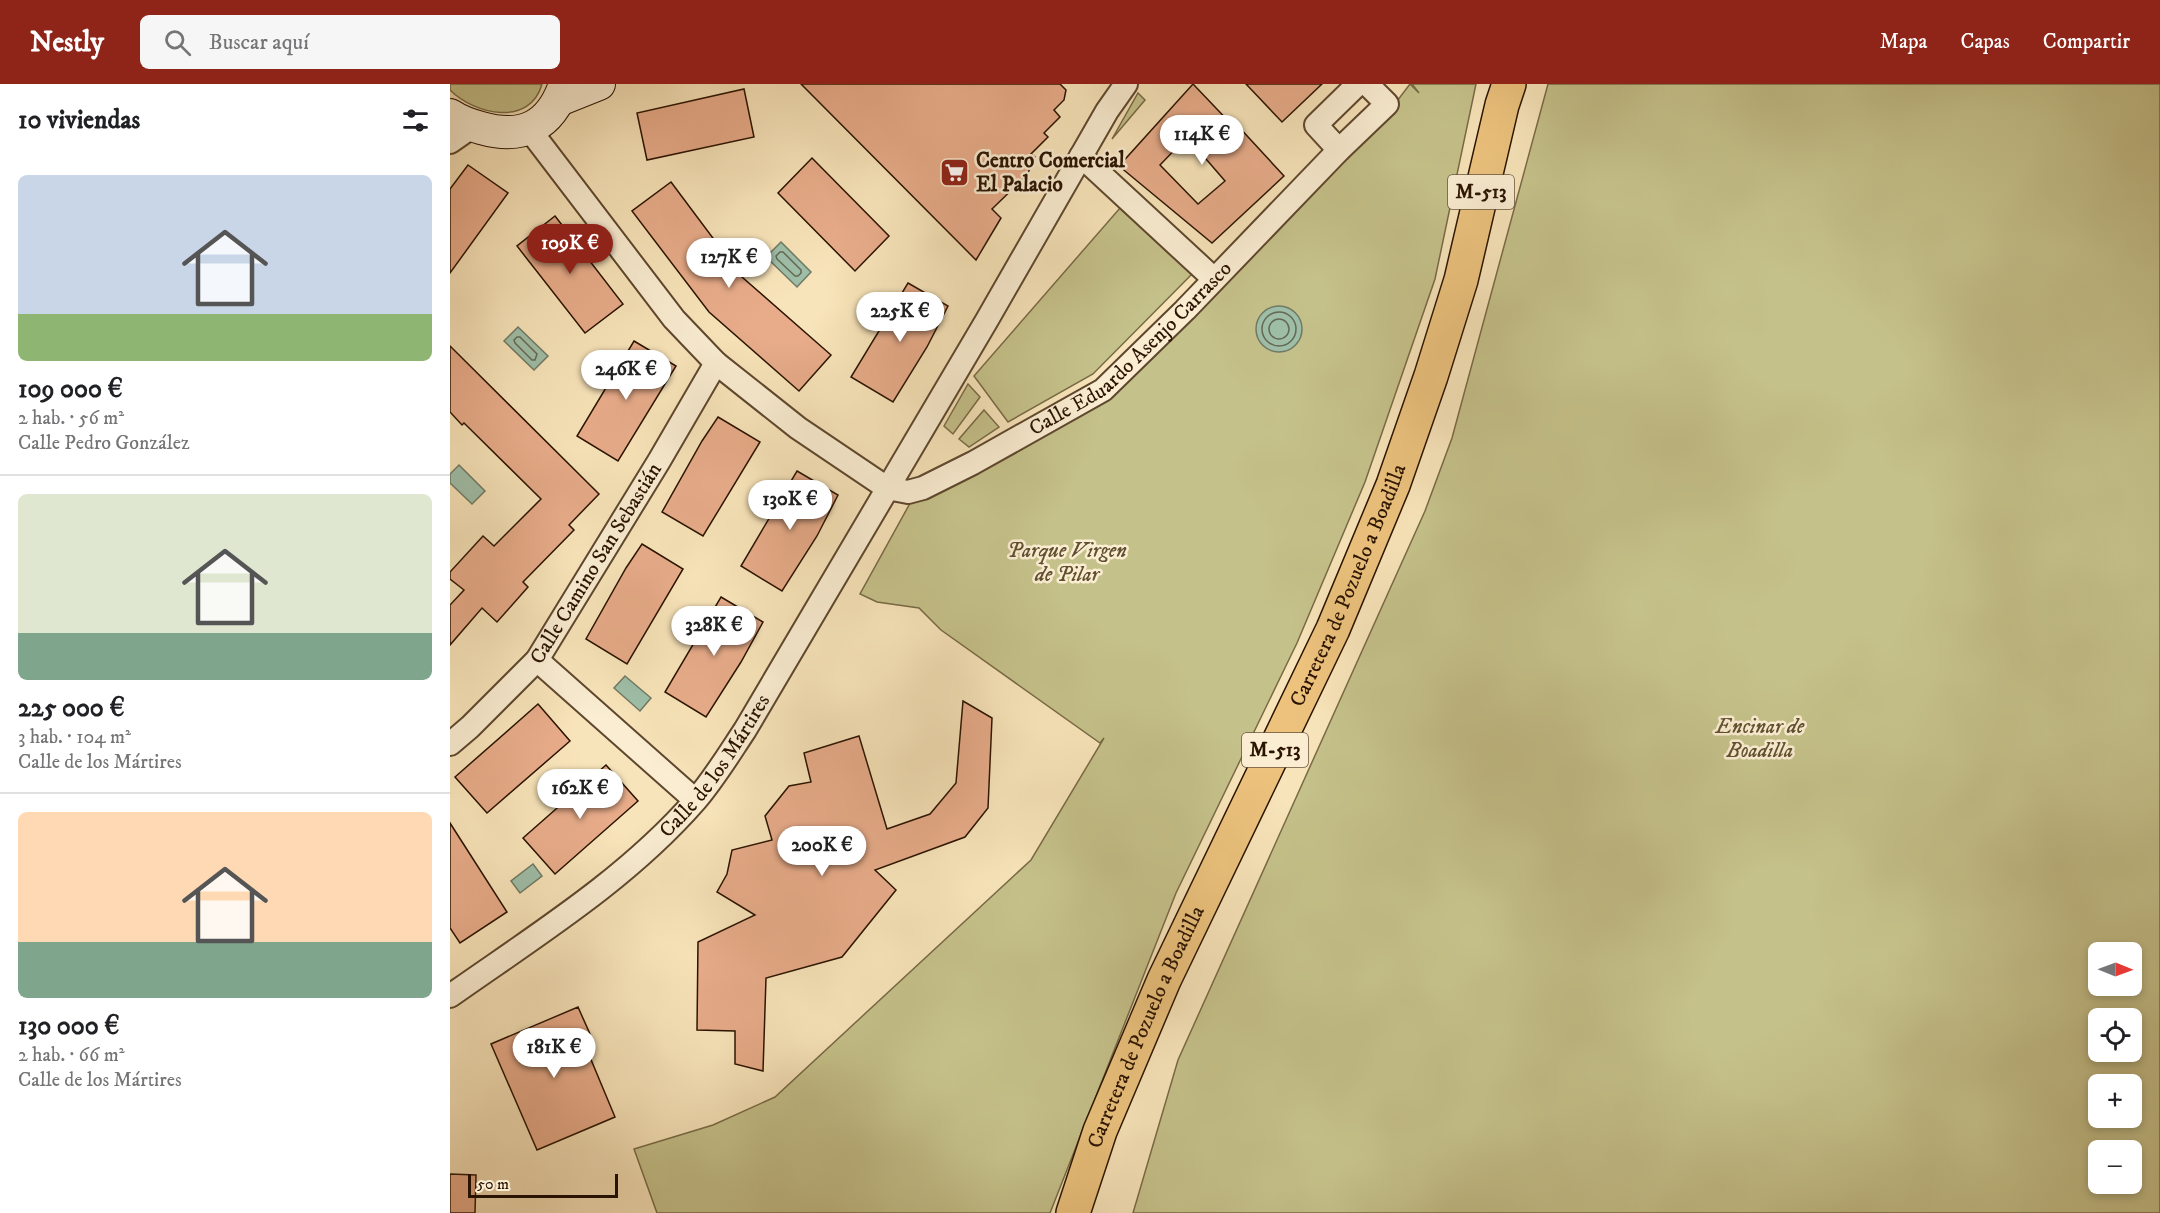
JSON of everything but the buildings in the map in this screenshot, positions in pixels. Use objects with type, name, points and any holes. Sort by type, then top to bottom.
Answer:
[{"type":"main road","name":"Carretera de Pozuelo a Boadilla","points":[[1073,1213],[1100,1131],[1164,980],[1333,629],[1393,485],[1461,280],[1505,91]]},
{"type":"street","points":[[458,128],[511,134],[530,129],[544,120],[562,92],[600,84]]},
{"type":"street","points":[[1340,150],[1316,125],[1358,84]]},
{"type":"street","name":"Calle Eduardo Asenjo Carrasco","points":[[888,488],[908,492],[922,488],[973,463],[1103,390],[1387,104],[1367,84]]},
{"type":"street","name":"Calle de los Mártires","points":[[450,996],[552,926],[624,870],[695,800],[721,766],[745,730],[1123,86]]},
{"type":"street","points":[[530,129],[674,319],[716,363],[798,428],[888,488]]},
{"type":"street","points":[[1082,156],[1214,279]]},
{"type":"street","name":"Calle Camino San Sebastián","points":[[450,744],[470,728],[537,660],[716,363]]},
{"type":"street","points":[[537,660],[695,800]]},
{"type":"green space","points":[[450,84],[542,84],[536,98],[526,107],[501,112],[473,106],[450,90]]},
{"type":"green space","name":"Parque Virgen de Pilar","points":[[1410,84],[1419,93],[1412,84],[1476,84],[1435,279],[1365,482],[1297,643],[1176,893],[1050,1213],[657,1213],[634,1149],[713,1125],[775,1097],[1031,860],[1104,738],[1100,743],[941,630],[919,608],[877,602],[860,594],[914,496],[1106,397],[1391,109]]},
{"type":"green space","name":"Encinar de Boadilla","points":[[1548,84],[2160,84],[2160,1213],[1133,1213],[1178,1060],[1425,511],[1452,438]]},
{"type":"green space","points":[[1138,93],[1145,100],[1112,139]]},
{"type":"green space","points":[[1120,208],[1193,273],[1093,374],[1008,422],[974,376]]},
{"type":"green space","points":[[968,384],[980,397],[953,434],[944,426]]},
{"type":"green space","points":[[984,410],[999,427],[969,447],[959,439]]},
{"type":"water","points":[[781,242],[811,272],[797,287],[766,257]]},
{"type":"water","points":[[1279,306],[1295,313],[1302,329],[1295,345],[1279,352],[1263,345],[1256,329],[1263,313]]},
{"type":"water","points":[[518,327],[548,356],[534,370],[504,341]]},
{"type":"water","points":[[459,465],[485,491],[472,504],[450,483],[450,474]]},
{"type":"water","points":[[625,676],[651,698],[640,711],[614,688]]},
{"type":"water","points":[[533,864],[542,876],[520,893],[511,881]]},
{"type":"place","name":"Centro Comercial El Palacio","points":[[955,173]]}]
